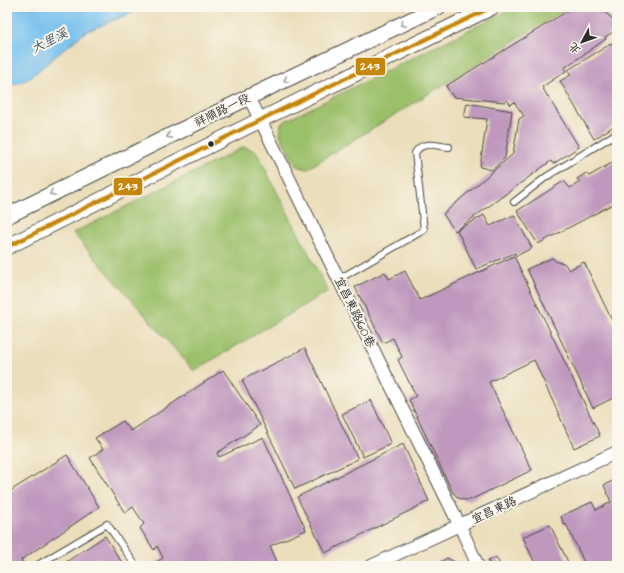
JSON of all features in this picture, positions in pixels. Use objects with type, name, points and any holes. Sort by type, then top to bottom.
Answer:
[{"type":"street","name":"祥順路一段","points":[[7,216],[249,97],[438,7]]},
{"type":"street","points":[[7,247],[260,120],[492,7]]},
{"type":"street","name":"宜昌東路160巷","points":[[249,97],[460,526],[478,566]]},
{"type":"street","name":"宜昌東路","points":[[371,566],[617,452]]},
{"type":"lane","points":[[514,202],[546,177],[617,133]]},
{"type":"lane","points":[[339,279],[424,230],[415,153],[418,147],[423,144],[449,147]]},
{"type":"lane","points":[[36,566],[107,524],[136,566]]},
{"type":"green space","points":[[515,7],[565,7],[566,9],[307,169],[296,166],[280,135],[281,123]]},
{"type":"green space","points":[[244,147],[256,151],[328,291],[194,371],[73,233]]},
{"type":"water","name":"大里溪","points":[[11,7],[146,7],[85,32],[28,79],[7,87],[7,9]]},
{"type":"building","points":[[574,7],[598,7],[617,22],[617,39],[613,32],[605,37],[606,39],[564,68],[566,71],[542,87],[579,147],[553,164],[551,161],[455,231],[443,214],[513,154],[519,119],[524,116],[514,102],[511,105],[507,100],[505,102],[453,97],[446,86]]},
{"type":"building","points":[[617,40],[617,124],[594,139],[560,81],[571,75],[568,70]]},
{"type":"building","points":[[467,103],[512,111],[505,158],[492,170],[480,167],[487,119],[464,117]]},
{"type":"building","points":[[617,160],[617,202],[538,244],[517,211],[564,181],[570,188],[580,182],[577,179],[586,173],[589,176]]},
{"type":"building","points":[[484,215],[490,226],[514,215],[532,248],[516,256],[515,253],[476,269],[457,230]]},
{"type":"building","points":[[514,256],[600,436],[574,448],[534,360],[489,382],[532,470],[470,500],[465,500],[458,498],[452,491],[409,400],[416,396],[398,360],[402,357],[393,338],[383,343],[355,287],[385,272],[389,279],[405,271],[420,300]]},
{"type":"building","points":[[552,258],[557,262],[564,263],[569,270],[584,262],[617,331],[617,396],[593,408],[527,269]]},
{"type":"building","points":[[305,348],[358,459],[295,489],[242,380]]},
{"type":"building","points":[[223,370],[260,425],[217,453],[219,457],[263,437],[306,530],[270,546],[279,566],[156,566],[155,563],[163,558],[157,546],[154,550],[140,528],[144,524],[133,507],[125,513],[90,458],[103,449],[95,438],[123,421],[131,431]]},
{"type":"building","points":[[371,400],[391,444],[363,457],[342,414]]},
{"type":"building","points":[[403,444],[429,501],[325,553],[297,497]]},
{"type":"building","points":[[67,455],[99,507],[21,560],[25,566],[7,566],[7,548],[12,545],[7,538],[7,493]]},
{"type":"building","points":[[617,479],[617,566],[586,566],[566,524],[564,525],[561,516],[592,502],[596,510],[611,502],[604,485]]},
{"type":"building","points":[[550,525],[570,566],[536,566],[523,537]]},
{"type":"building","points":[[105,536],[124,566],[60,566]]},
{"type":"building","points":[[496,557],[501,566],[490,566],[488,561]]},
{"type":"building","points":[[447,558],[457,563],[458,566],[433,566]]},
{"type":"transit line","name":"243","points":[[7,247],[260,120],[492,7]]}]
